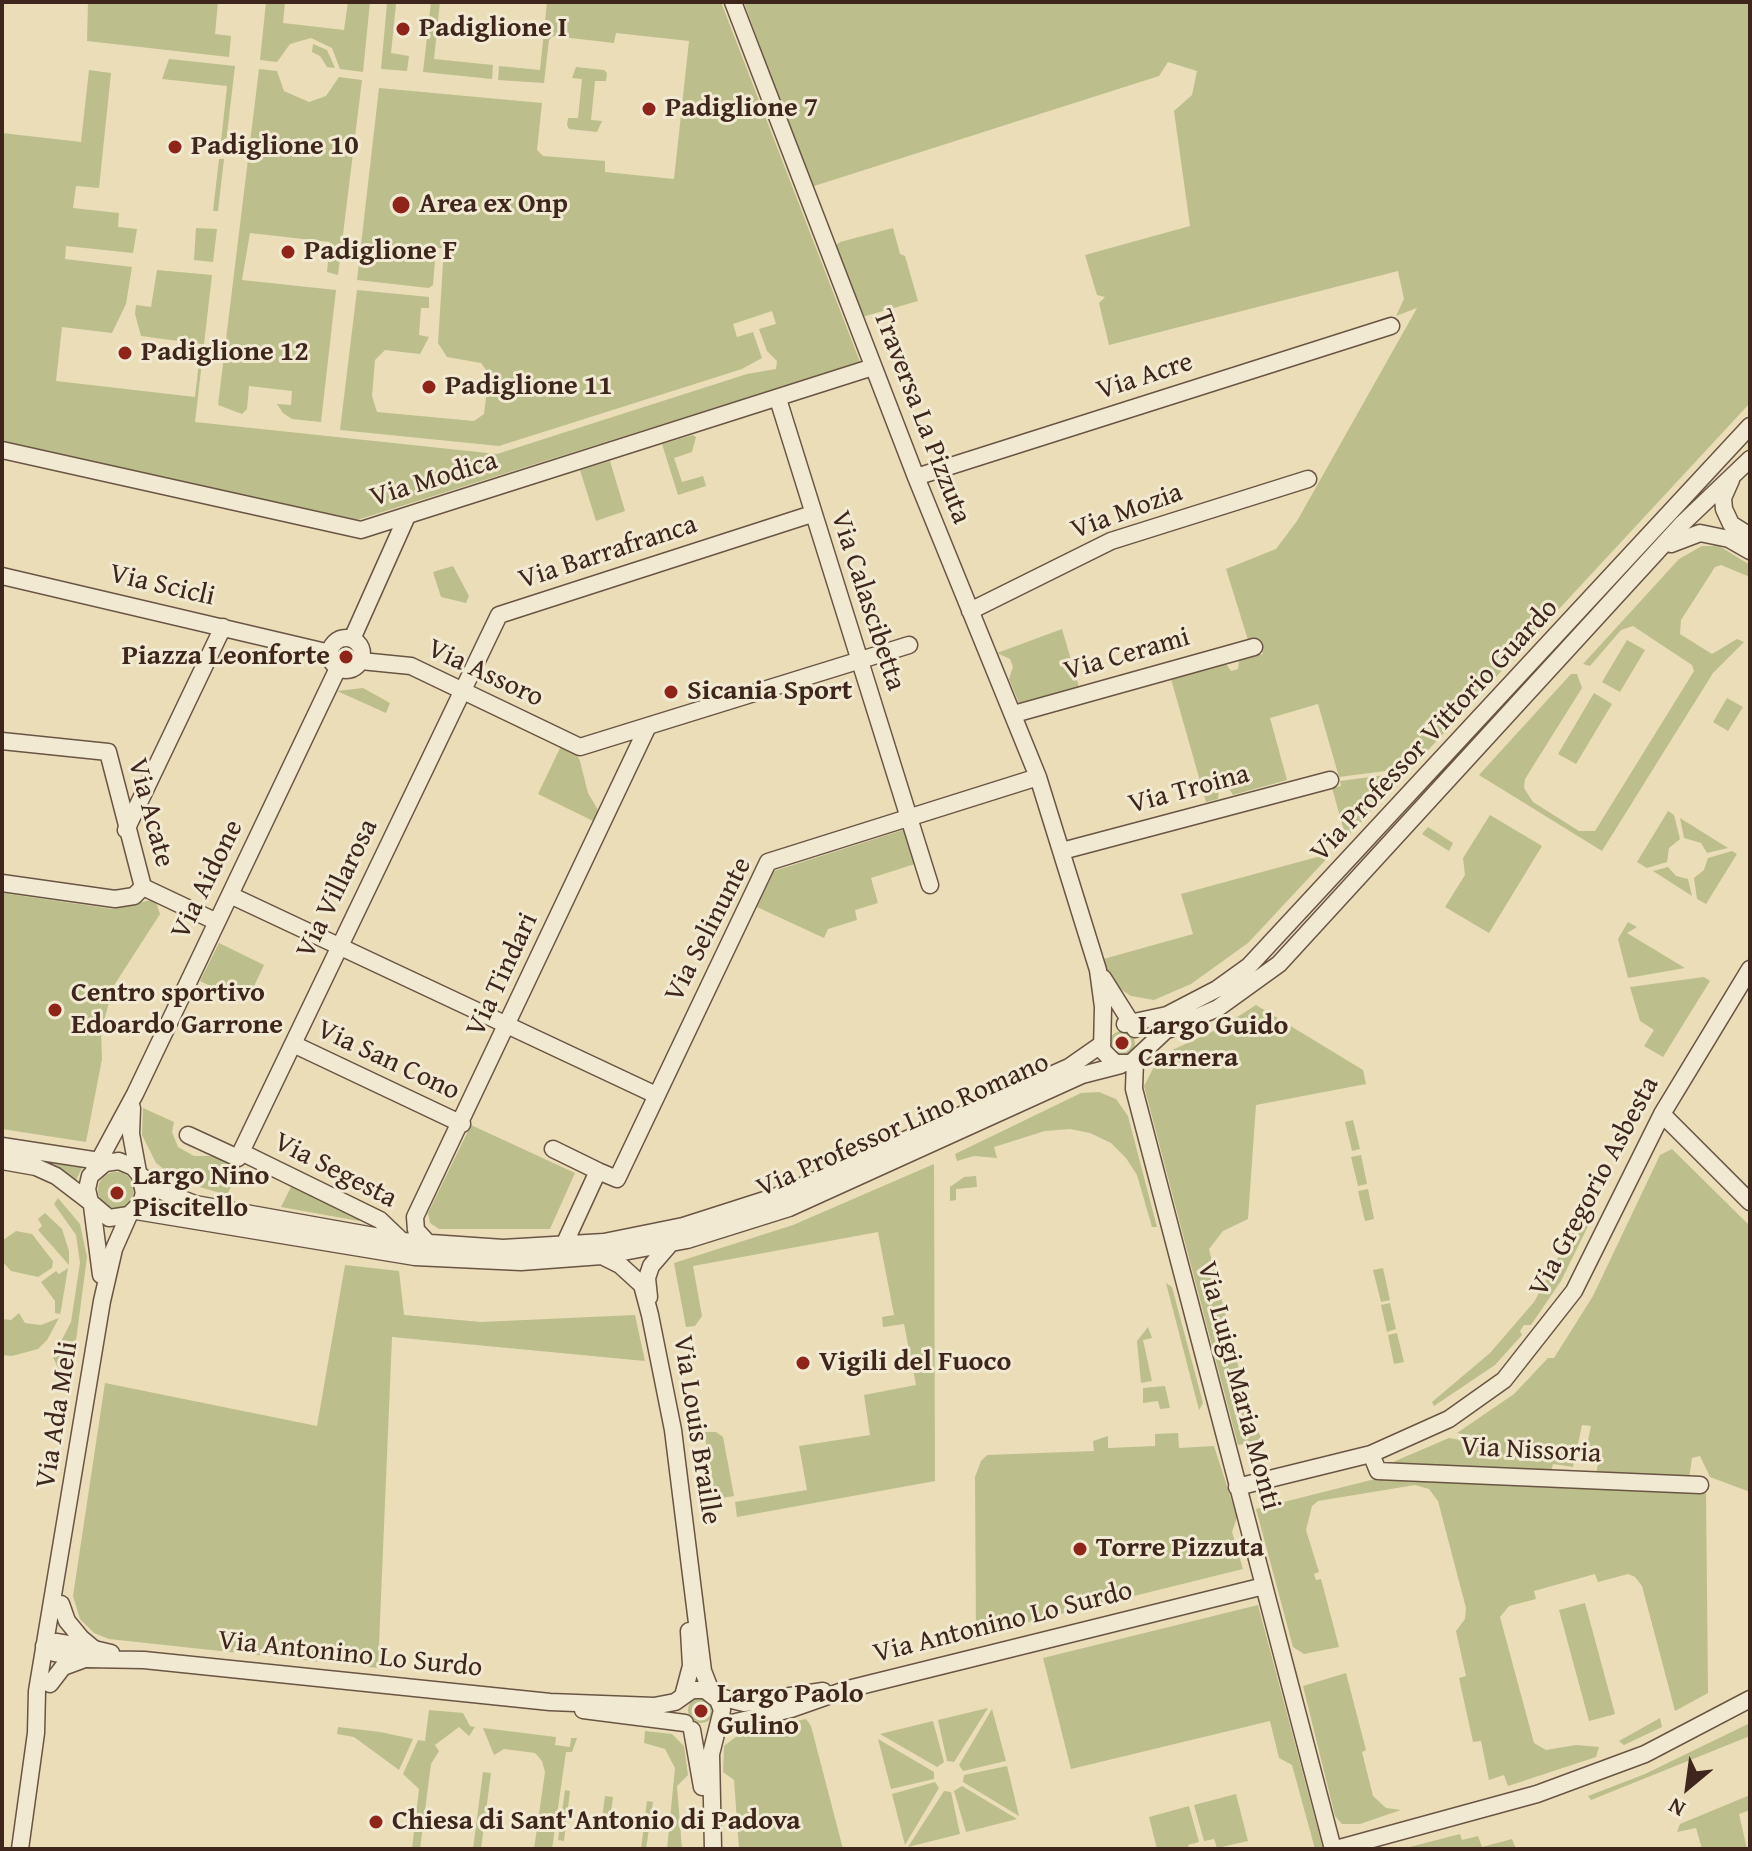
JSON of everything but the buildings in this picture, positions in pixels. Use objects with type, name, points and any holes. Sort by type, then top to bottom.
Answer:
[{"type":"street","name":"Traversa La Pizzuta","points":[[733,2],[916,477],[1014,714],[1062,851]]},
{"type":"street","name":"Via Acre","points":[[916,477],[1391,326]]},
{"type":"street","name":"Via Modica","points":[[2,450],[361,530],[873,367]]},
{"type":"street","name":"Via Calascibetta","points":[[778,399],[930,885]]},
{"type":"street","name":"Via Professor Vittorio Guardo","points":[[1102,1040],[1115,1025],[1155,1019],[1197,1000],[1257,958],[1750,426]]},
{"type":"street","name":"Via Professor Vittorio Guardo","points":[[1124,1061],[1165,1031],[1198,1019],[1237,997],[1279,964],[1652,561],[1697,508],[1750,459]]},
{"type":"street","points":[[1737,472],[1726,487],[1724,509],[1731,524],[1750,536]]},
{"type":"street","name":"Via Mozia","points":[[970,611],[1111,541],[1308,479]]},
{"type":"street","name":"Via Barrafranca","points":[[462,691],[499,615],[812,514]]},
{"type":"street","points":[[352,639],[407,516]]},
{"type":"street","points":[[361,530],[377,536],[392,550]]},
{"type":"street","points":[[1652,561],[1674,541],[1700,533],[1729,539],[1750,551]]},
{"type":"street","name":"Via Scicli","points":[[2,576],[330,653]]},
{"type":"street","points":[[126,830],[223,627]]},
{"type":"street","points":[[352,639],[362,651],[361,661],[354,668],[338,668],[330,653],[338,640],[352,639]]},
{"type":"street","points":[[648,726],[909,645]]},
{"type":"street","name":"Via Cerami","points":[[1014,714],[1254,647]]},
{"type":"street","name":"Via Assoro","points":[[361,661],[411,666],[580,747],[648,726]]},
{"type":"street","name":"Via Aidone","points":[[102,1165],[338,668]]},
{"type":"street","name":"Via Villarosa","points":[[241,1152],[462,691]]},
{"type":"street","name":"Via Tindari","points":[[428,1243],[416,1230],[415,1217],[462,1124],[648,726]]},
{"type":"street","name":"Via Acate","points":[[2,741],[108,752],[143,887]]},
{"type":"street","name":"Via Selinunte","points":[[598,1171],[617,1179],[768,862],[1038,777]]},
{"type":"street","name":"Via Troina","points":[[1062,851],[1330,780]]},
{"type":"street","points":[[1062,851],[1098,970],[1142,1042],[1124,1061],[1102,1040],[1098,970]]},
{"type":"street","points":[[2,883],[115,899],[134,896],[143,887],[217,922]]},
{"type":"street","points":[[230,895],[656,1095]]},
{"type":"street","name":"Via Gregorio Asbesta","points":[[1237,1487],[1371,1454],[1449,1419],[1512,1370],[1574,1291],[1662,1114],[1750,969]]},
{"type":"street","name":"Via Professor Lino Romano","points":[[139,1174],[159,1190],[195,1204],[402,1241],[563,1247],[683,1226],[786,1193],[1069,1067],[1102,1040]]},
{"type":"street","name":"Via San Cono","points":[[293,1044],[462,1124]]},
{"type":"street","name":"Via Luigi Maria Monti","points":[[1124,1061],[1143,1121],[1334,1849]]},
{"type":"street","name":"Via Professor Lino Romano","points":[[132,1213],[415,1257],[521,1262],[602,1256],[670,1244],[789,1208],[1082,1075],[1124,1061]]},
{"type":"street","points":[[102,1301],[114,1249],[144,1193],[130,1118],[135,1094]]},
{"type":"street","points":[[1662,1114],[1750,1202]]},
{"type":"street","name":"Via Segesta","points":[[188,1135],[238,1158],[241,1152],[380,1220],[402,1241]]},
{"type":"street","points":[[2,1146],[102,1165],[127,1163],[139,1174]]},
{"type":"street","points":[[553,1149],[598,1171],[563,1247]]},
{"type":"street","points":[[2,1161],[36,1167],[56,1176],[109,1218],[132,1213]]},
{"type":"street","points":[[102,1165],[87,1189],[101,1251],[102,1301]]},
{"type":"street","points":[[650,1315],[647,1278],[658,1255],[670,1244]]},
{"type":"street","points":[[602,1256],[620,1265],[642,1285],[650,1315]]},
{"type":"street","name":"Via Ada Meli","points":[[65,1538],[102,1301]]},
{"type":"street","name":"Via Louis Braille","points":[[650,1315],[673,1430],[689,1554]]},
{"type":"street","name":"Via Nissoria","points":[[1371,1454],[1378,1471],[1700,1485]]},
{"type":"street","points":[[36,1733],[50,1684],[51,1647],[61,1604],[65,1538]]},
{"type":"street","points":[[20,1849],[65,1538]]},
{"type":"street","points":[[689,1554],[703,1671],[722,1710],[710,1769],[712,1849]]},
{"type":"street","points":[[689,1554],[691,1666],[679,1710],[688,1726],[712,1849]]},
{"type":"street","name":"Via Antonino Lo Surdo","points":[[848,1689],[1264,1586]]},
{"type":"street","points":[[50,1684],[63,1667],[90,1654],[72,1629],[61,1604]]},
{"type":"street","name":"Via Antonino Lo Surdo","points":[[51,1647],[144,1660],[550,1702]]},
{"type":"street","points":[[550,1702],[654,1706],[696,1689],[744,1703],[848,1689]]},
{"type":"street","points":[[550,1702],[607,1716],[688,1726],[702,1733],[791,1709],[848,1689]]},
{"type":"street","points":[[1334,1849],[1537,1794],[1645,1754],[1750,1699]]},
{"type":"green space","points":[[88,2],[218,2],[215,34],[231,36],[229,57],[87,41]]},
{"type":"green space","points":[[266,2],[285,2],[283,23],[344,30],[348,2],[370,2],[363,72],[340,69],[332,48],[311,38],[290,44],[277,62],[260,60]]},
{"type":"green space","points":[[431,2],[440,2],[434,59],[493,65],[492,79],[423,72]]},
{"type":"green space","points":[[547,2],[721,2],[860,362],[357,520],[2,442],[2,133],[81,142],[89,70],[111,73],[99,188],[76,186],[73,208],[119,213],[118,227],[137,229],[133,253],[66,246],[65,259],[132,267],[126,304],[112,333],[62,327],[56,381],[195,397],[201,344],[141,336],[135,314],[136,305],[151,307],[157,270],[212,275],[195,422],[497,454],[747,374],[776,369],[777,361],[767,351],[759,329],[776,324],[772,311],[733,324],[737,337],[753,332],[762,358],[742,369],[499,446],[340,430],[357,290],[429,297],[429,308],[421,308],[419,335],[429,337],[420,354],[385,350],[375,360],[372,396],[377,412],[474,421],[484,414],[489,374],[481,363],[447,357],[438,343],[444,248],[436,248],[433,285],[429,288],[357,280],[379,88],[542,103],[537,150],[543,156],[605,161],[605,172],[674,179],[689,41],[616,33],[614,43],[553,36],[549,40],[544,83],[498,80],[499,66],[540,70]]},
{"type":"green space","points":[[744,2],[1750,2],[1750,403],[1418,761],[1397,764],[1393,770],[1339,777],[1318,704],[1270,718],[1287,780],[1233,795],[1228,787],[1219,789],[1218,799],[1206,802],[1171,679],[1226,664],[1231,671],[1238,669],[1239,660],[1263,654],[1258,638],[1248,640],[1226,569],[1276,549],[1297,521],[1417,308],[1396,316],[1404,299],[1398,271],[1109,345],[1099,303],[1105,297],[1097,295],[1085,255],[1190,226],[1174,111],[1192,95],[1197,71],[1168,62],[1159,76],[811,187]]},
{"type":"green space","points":[[387,4],[396,4],[391,53],[409,56],[407,71],[381,69]]},
{"type":"green space","points":[[313,44],[327,50],[335,68],[327,67],[320,56],[312,52]]},
{"type":"green space","points":[[169,59],[235,66],[225,151],[220,151],[227,86],[162,79]]},
{"type":"green space","points":[[576,67],[607,73],[606,81],[595,81],[591,120],[602,121],[597,132],[569,129],[567,125],[568,118],[578,118],[582,79],[572,78]]},
{"type":"green space","points":[[259,69],[277,71],[284,91],[309,102],[326,96],[339,77],[362,80],[338,275],[327,272],[330,242],[250,233],[242,280],[336,290],[321,422],[292,419],[283,413],[277,404],[291,405],[292,391],[249,386],[247,409],[242,414],[218,405]]},
{"type":"green space","points":[[219,159],[224,159],[218,211],[213,211]]},
{"type":"green space","points":[[196,228],[217,229],[213,262],[194,260]]},
{"type":"green space","points":[[893,228],[918,301],[862,317],[834,247],[840,242]]},
{"type":"green space","points":[[693,435],[696,437],[692,452],[674,458],[682,482],[703,476],[706,486],[678,495],[662,444]]},
{"type":"green space","points":[[610,461],[625,511],[596,521],[580,470]]},
{"type":"green space","points":[[1702,546],[1719,546],[1750,565],[1750,577],[1721,565],[1715,567],[1681,620],[1680,634],[1712,654],[1737,639],[1744,642],[1713,673],[1602,851],[1479,775],[1571,674],[1577,674],[1582,688],[1525,779],[1524,788],[1533,802],[1579,831],[1595,831],[1694,671],[1692,665],[1633,626],[1621,630],[1590,666],[1583,664],[1679,559]]},
{"type":"green space","points":[[453,566],[469,596],[466,603],[441,597],[433,572]]},
{"type":"green space","points":[[1062,629],[1079,687],[1019,703],[1009,679],[1013,667],[1010,659],[997,653]]},
{"type":"green space","points":[[1627,640],[1645,650],[1620,692],[1602,682]]},
{"type":"green space","points":[[363,688],[390,703],[386,713],[337,691]]},
{"type":"green space","points":[[1594,693],[1612,704],[1576,764],[1558,754]]},
{"type":"green space","points":[[1727,698],[1743,707],[1728,731],[1713,722]]},
{"type":"green space","points":[[561,746],[575,752],[580,761],[588,793],[598,810],[593,821],[538,794]]},
{"type":"green space","points":[[1408,772],[1346,838],[1332,788],[1341,786],[1340,781]]},
{"type":"green space","points":[[1668,811],[1674,815],[1680,839],[1669,848],[1667,862],[1647,868],[1637,862]]},
{"type":"green space","points":[[1490,815],[1542,846],[1489,933],[1445,907],[1465,875],[1463,858]]},
{"type":"green space","points":[[1680,818],[1728,848],[1707,853],[1701,843],[1684,838]]},
{"type":"green space","points":[[1428,827],[1453,843],[1449,851],[1422,834]]},
{"type":"green space","points":[[906,829],[918,863],[871,878],[878,903],[855,910],[857,920],[828,929],[824,938],[757,907],[774,871]]},
{"type":"green space","points":[[1732,851],[1737,854],[1706,904],[1697,899],[1694,878],[1704,870],[1708,858]]},
{"type":"green space","points":[[1332,853],[1248,943],[1191,984],[1154,1000],[1131,996],[1108,981],[1100,960],[1193,934],[1181,894]]},
{"type":"green space","points":[[1668,867],[1676,876],[1688,879],[1692,896],[1653,871]]},
{"type":"green space","name":"Centro sportivo Edoardo Garrone","points":[[2,893],[113,909],[155,899],[160,914],[113,987],[101,1032],[102,1059],[86,1142],[2,1129]]},
{"type":"green space","points":[[1628,922],[1637,927],[1627,933],[1685,968],[1628,978],[1618,939]]},
{"type":"green space","points":[[219,943],[264,965],[246,1003],[200,981]]},
{"type":"green space","points":[[1704,977],[1710,981],[1663,1057],[1644,1046],[1654,1030],[1640,1021],[1630,987]]},
{"type":"green space","points":[[1256,1005],[1363,1070],[1366,1084],[1256,1105],[1248,1219],[1223,1231],[1209,1249],[1251,1417],[1263,1441],[1238,1445],[1144,1086],[1157,1061],[1170,1051],[1220,1028]]},
{"type":"green space","points":[[1122,1031],[1131,1035],[1135,1044],[1131,1053],[1122,1057],[1113,1053],[1109,1044],[1113,1035]]},
{"type":"green space","points":[[1099,1092],[1116,1099],[1128,1116],[1157,1227],[1152,1227],[1137,1175],[1126,1158],[1111,1143],[1090,1133],[1070,1129],[1045,1131],[994,1147],[997,1158],[974,1156],[957,1161],[955,1154],[1081,1093]]},
{"type":"green space","points":[[143,1108],[174,1122],[172,1132],[178,1147],[194,1156],[217,1156],[236,1164],[237,1174],[227,1195],[179,1181],[156,1163],[142,1135]]},
{"type":"green space","points":[[1353,1120],[1360,1149],[1352,1151],[1345,1122]]},
{"type":"green space","points":[[471,1125],[575,1173],[550,1229],[439,1229],[430,1223],[428,1213]]},
{"type":"green space","points":[[1672,1149],[1750,1226],[1750,1492],[1710,1477],[1700,1456],[1692,1458],[1689,1479],[1596,1476],[1600,1448],[1587,1445],[1591,1426],[1582,1425],[1573,1467],[1553,1464],[1551,1473],[1386,1465],[1449,1438],[1466,1441],[1466,1435],[1457,1433],[1514,1394],[1548,1358],[1554,1358],[1593,1296],[1660,1155]]},
{"type":"green space","points":[[1361,1155],[1367,1184],[1358,1186],[1351,1157]]},
{"type":"green space","points":[[36,1158],[83,1166],[76,1180]]},
{"type":"green space","points":[[934,1164],[935,1481],[737,1517],[735,1502],[807,1490],[799,1446],[870,1435],[864,1395],[916,1385],[904,1324],[883,1327],[882,1317],[894,1315],[878,1232],[693,1266],[702,1316],[695,1326],[686,1327],[674,1263],[793,1225]]},
{"type":"green space","points":[[116,1172],[129,1177],[134,1190],[129,1203],[116,1208],[103,1203],[98,1190],[103,1177]]},
{"type":"green space","points":[[976,1176],[977,1187],[956,1189],[956,1200],[950,1201],[950,1187],[964,1177]]},
{"type":"green space","points":[[292,1185],[360,1217],[359,1221],[281,1207]]},
{"type":"green space","points":[[1368,1189],[1374,1219],[1365,1221],[1358,1191]]},
{"type":"green space","points":[[58,1198],[80,1224],[87,1257],[72,1371],[61,1375],[53,1357],[71,1322],[80,1263],[76,1235],[54,1204]]},
{"type":"green space","points":[[1586,1207],[1595,1212],[1561,1281],[1531,1325],[1524,1325],[1520,1331],[1522,1335],[1495,1365],[1434,1406],[1432,1402],[1490,1353],[1534,1302]]},
{"type":"green space","points":[[45,1213],[62,1229],[69,1251],[69,1265],[38,1230],[42,1226],[38,1219]]},
{"type":"green space","points":[[16,1231],[32,1234],[53,1261],[52,1268],[38,1277],[11,1271],[2,1261],[2,1241]]},
{"type":"green space","points":[[345,1265],[399,1271],[404,1315],[481,1322],[635,1315],[645,1361],[392,1337],[378,1668],[109,1639],[94,1633],[80,1619],[73,1596],[105,1383],[317,1426]]},
{"type":"green space","points":[[68,1268],[60,1314],[55,1313],[55,1301],[41,1282],[56,1271],[59,1274]]},
{"type":"green space","points":[[1383,1268],[1390,1300],[1381,1302],[1373,1270]]},
{"type":"green space","points":[[1166,1283],[1172,1287],[1203,1403],[1199,1410]]},
{"type":"green space","points":[[1390,1303],[1396,1329],[1387,1332],[1381,1305]]},
{"type":"green space","points":[[19,1313],[25,1323],[41,1325],[59,1318],[47,1340],[38,1349],[12,1356],[2,1355],[2,1319],[11,1320]]},
{"type":"green space","points":[[1148,1327],[1152,1338],[1143,1340],[1152,1381],[1141,1383],[1137,1341]]},
{"type":"green space","points":[[1397,1333],[1404,1362],[1394,1364],[1388,1335]]},
{"type":"green space","points":[[1165,1386],[1170,1408],[1160,1409],[1158,1401],[1143,1403],[1143,1388]]},
{"type":"green space","points":[[704,1432],[716,1432],[723,1437],[734,1496],[716,1499]]},
{"type":"green space","points":[[1178,1433],[1179,1448],[1214,1446],[1237,1517],[1232,1532],[1243,1569],[976,1635],[975,1477],[987,1455],[1094,1451],[1093,1441],[1108,1436],[1108,1448],[1155,1446],[1155,1434]]},
{"type":"green space","points":[[1379,1478],[1706,1492],[1708,1693],[1675,1711],[1642,1586],[1635,1577],[1628,1574],[1598,1582],[1595,1574],[1534,1591],[1536,1599],[1509,1606],[1500,1617],[1534,1743],[1546,1750],[1576,1745],[1599,1747],[1596,1757],[1508,1786],[1504,1775],[1489,1780],[1481,1741],[1473,1742],[1459,1678],[1466,1676],[1456,1631],[1465,1619],[1466,1608],[1438,1501],[1429,1489],[1415,1485],[1318,1501],[1312,1506],[1306,1530],[1319,1572],[1314,1574],[1316,1580],[1321,1579],[1339,1647],[1304,1654],[1293,1647],[1256,1509]]},
{"type":"green space","points":[[1585,1603],[1615,1714],[1589,1721],[1559,1610]]},
{"type":"green space","points":[[1258,1605],[1323,1849],[1315,1849],[1292,1765],[1279,1758],[1270,1721],[1071,1769],[1043,1658]]},
{"type":"green space","points":[[1346,1673],[1366,1750],[1362,1752],[1373,1796],[1386,1808],[1401,1810],[1360,1824],[1342,1824],[1335,1816],[1303,1686]]},
{"type":"green space","points":[[701,1697],[710,1701],[714,1710],[710,1719],[701,1723],[692,1719],[688,1710],[692,1701]]},
{"type":"green space","points":[[988,1708],[954,1762],[947,1761],[938,1720]]},
{"type":"green space","points":[[992,1709],[1006,1761],[963,1771],[959,1765]]},
{"type":"green space","points":[[429,1710],[463,1713],[470,1726],[475,1727],[469,1736],[459,1727],[435,1745],[439,1751],[431,1764],[420,1849],[412,1849],[419,1789],[403,1774],[418,1740],[425,1741]]},
{"type":"green space","points":[[1660,1718],[1662,1727],[1624,1745],[1619,1741]]},
{"type":"green space","points":[[806,1719],[811,1726],[843,1849],[739,1849],[734,1780],[723,1772],[724,1746],[742,1732]]},
{"type":"green space","points":[[933,1721],[944,1762],[937,1767],[880,1734]]},
{"type":"green space","points":[[1750,1723],[1750,1736],[1591,1800],[1588,1796],[1645,1774]]},
{"type":"green space","points":[[338,1727],[413,1739],[399,1770],[354,1737],[337,1734]]},
{"type":"green space","points":[[483,1728],[556,1737],[555,1745],[570,1747],[571,1738],[577,1738],[572,1752],[566,1752],[552,1849],[534,1849],[545,1772],[542,1761],[535,1753],[504,1749],[494,1755]]},
{"type":"green space","points":[[645,1731],[672,1734],[684,1746],[688,1775],[677,1786],[682,1849],[667,1849],[675,1768],[665,1749],[644,1743]]},
{"type":"green space","points":[[878,1739],[934,1772],[934,1779],[891,1789]]},
{"type":"green space","points":[[1007,1766],[1019,1816],[963,1782],[964,1775]]},
{"type":"green space","points":[[483,1772],[491,1773],[481,1849],[473,1849]]},
{"type":"green space","points":[[935,1782],[939,1788],[905,1845],[892,1794]]},
{"type":"green space","points":[[962,1786],[1017,1819],[966,1832],[954,1791]]},
{"type":"green space","points":[[565,1790],[570,1791],[564,1841],[558,1840]]},
{"type":"green space","points":[[944,1791],[951,1792],[960,1834],[908,1847]]},
{"type":"green space","points":[[1236,1794],[1248,1841],[1217,1848],[1214,1839],[1204,1841],[1194,1805]]},
{"type":"green space","points":[[1750,1795],[1750,1810],[1739,1814],[1747,1849],[1702,1849],[1696,1828],[1677,1832],[1680,1824]]},
{"type":"green space","points":[[605,1796],[613,1797],[609,1827],[601,1826]]},
{"type":"green space","points":[[647,1801],[653,1802],[646,1849],[641,1849]]},
{"type":"green space","points":[[1189,1806],[1199,1842],[1188,1845],[1189,1849],[1157,1849],[1149,1817]]},
{"type":"green space","points":[[1460,1834],[1462,1840],[1478,1836],[1482,1847],[1512,1839],[1516,1849],[1402,1849]]},
{"type":"place","name":"Padiglione I","points":[[403,29]]},
{"type":"place","name":"Padiglione 7","points":[[649,109]]},
{"type":"place","name":"Padiglione 10","points":[[175,147]]},
{"type":"place","name":"Area ex Onp","points":[[401,205]]},
{"type":"place","name":"Padiglione F","points":[[288,252]]},
{"type":"place","name":"Padiglione 12","points":[[125,353]]},
{"type":"place","name":"Padiglione 11","points":[[429,387]]},
{"type":"place","name":"Piazza Leonforte","points":[[346,657]]},
{"type":"place","name":"Sicania Sport","points":[[671,692]]},
{"type":"place","name":"Centro sportivo Edoardo Garrone","points":[[55,1010]]},
{"type":"place","name":"Largo Guido Carnera","points":[[1122,1043]]},
{"type":"place","name":"Largo Nino Piscitello","points":[[117,1193]]},
{"type":"place","name":"Vigili del Fuoco","points":[[803,1363]]},
{"type":"place","name":"Torre Pizzuta","points":[[1080,1549]]},
{"type":"place","name":"Largo Paolo Gulino","points":[[701,1711]]},
{"type":"place","name":"Chiesa di Sant'Antonio di Padova","points":[[376,1822]]}]
